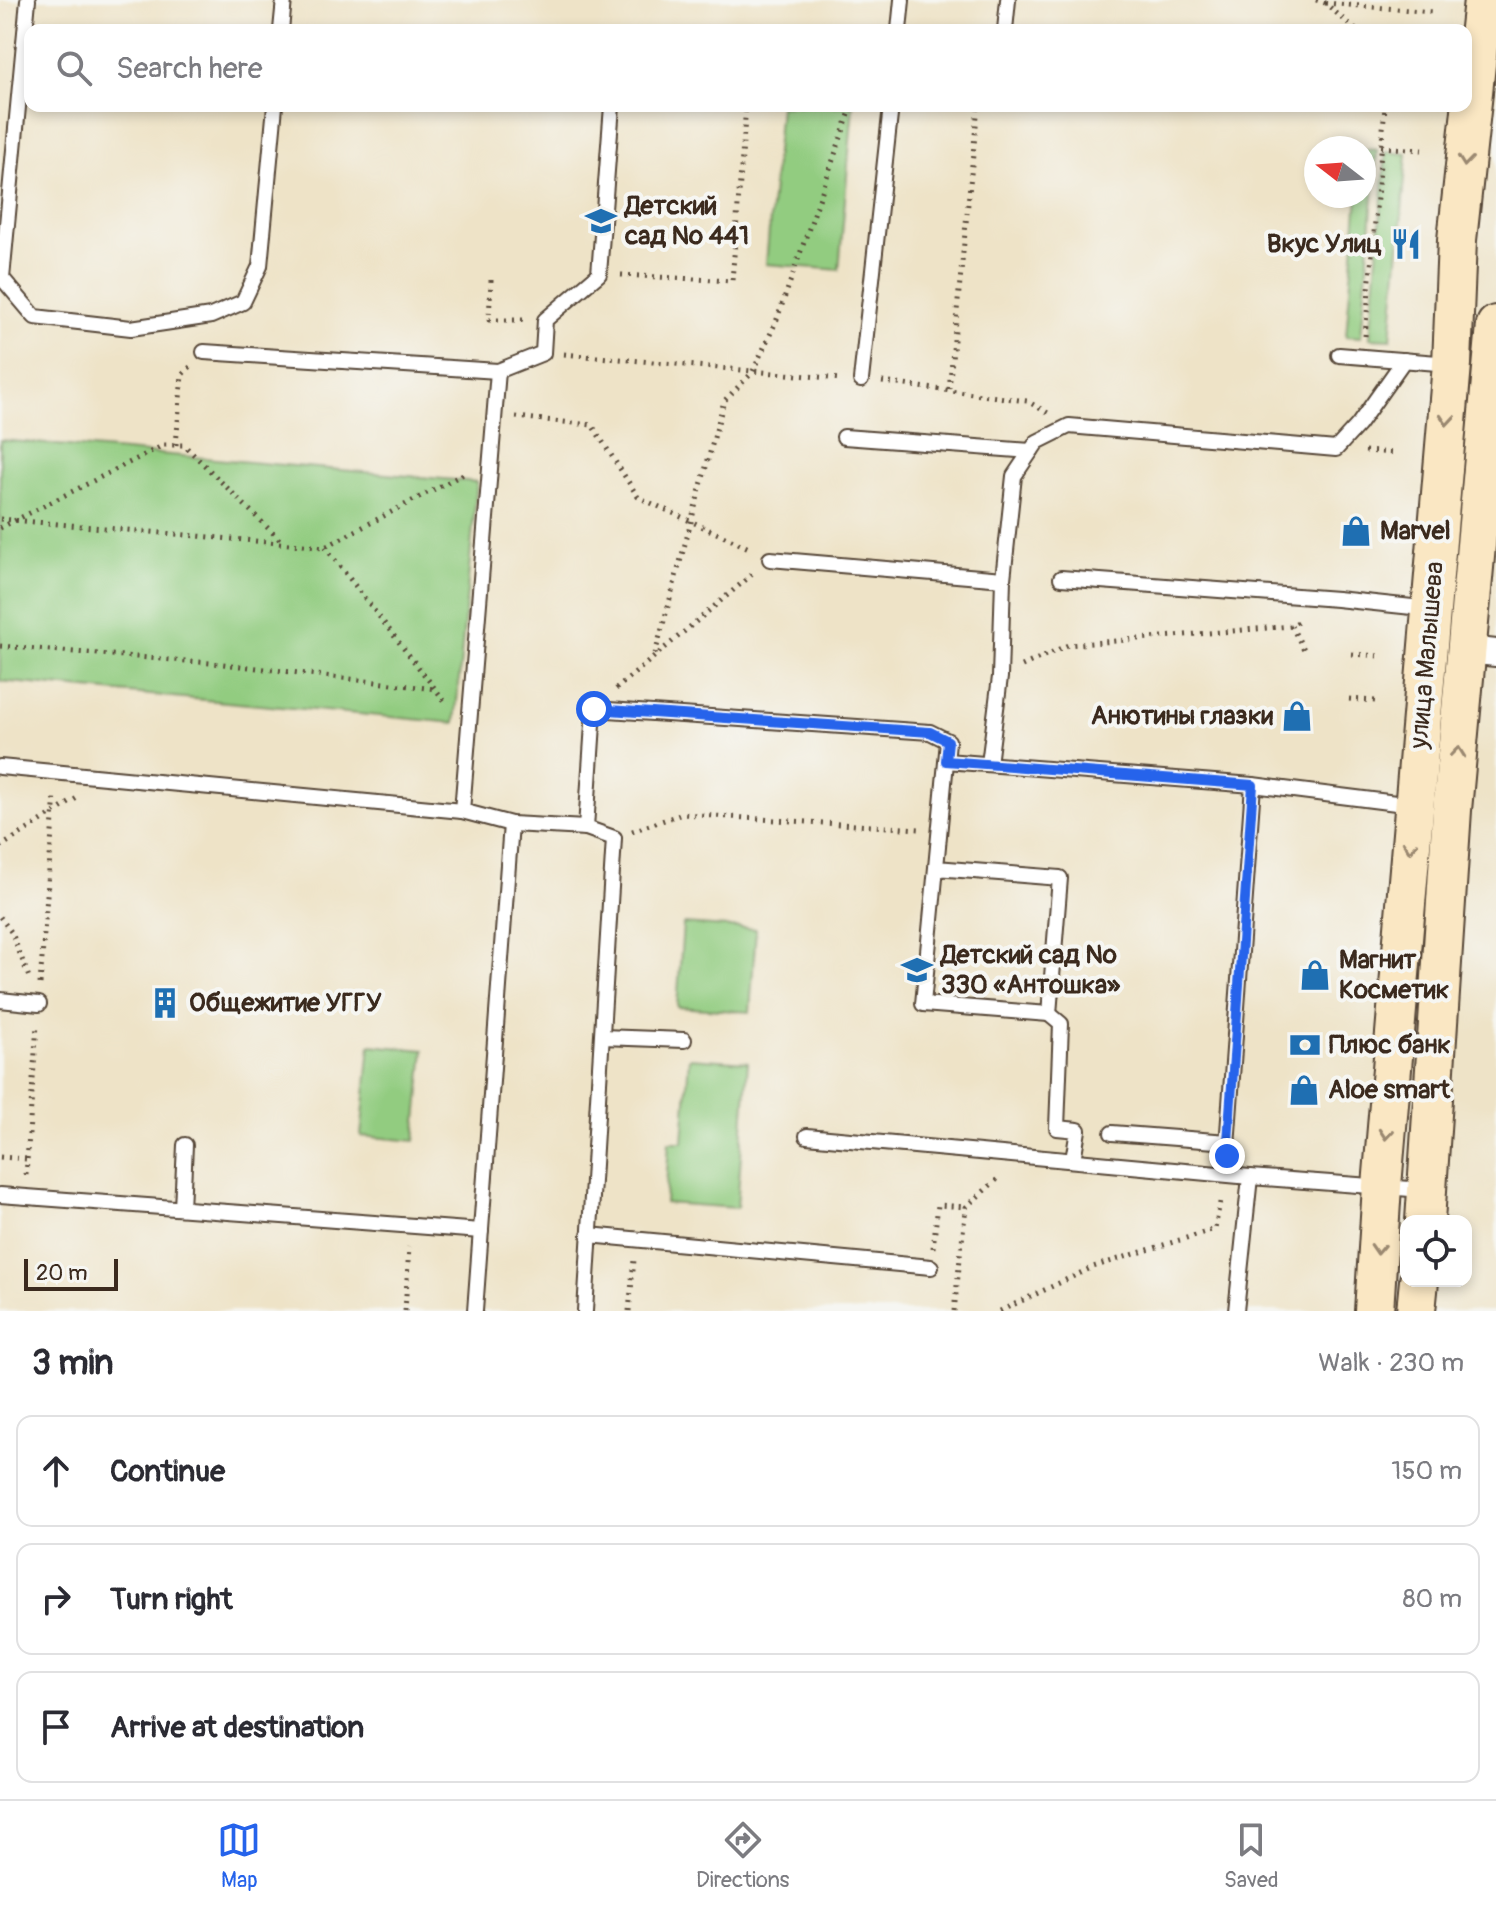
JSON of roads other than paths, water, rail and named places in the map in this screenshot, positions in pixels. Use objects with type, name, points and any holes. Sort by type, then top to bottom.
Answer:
[{"type":"main road","name":"улица Малышева","points":[[1472,102],[1483,0]]},
{"type":"main road","name":"улица Малышева","points":[[1374,1311],[1382,1186],[1433,808],[1473,365],[1457,240],[1471,112]]},
{"type":"main road","name":"улица Малышева","points":[[1473,365],[1496,325]]},
{"type":"main road","name":"улица Малышева","points":[[1426,1206],[1433,808],[1482,652],[1450,610]]},
{"type":"main road","points":[[1416,1311],[1418,1287]]},
{"type":"lane","points":[[26,24],[28,0]]},
{"type":"lane","points":[[282,24],[284,0]]},
{"type":"lane","points":[[900,24],[902,0]]},
{"type":"lane","points":[[1006,24],[1008,0]]},
{"type":"lane","points":[[24,43],[2,278],[35,317],[131,328],[211,316],[243,302],[260,266],[274,112]]},
{"type":"lane","points":[[204,352],[498,371],[543,353],[545,320],[599,274],[612,112]]},
{"type":"lane","points":[[861,380],[890,112]]},
{"type":"lane","points":[[1339,355],[1473,365]]},
{"type":"lane","points":[[989,764],[1000,677],[1003,579],[1014,476],[1037,442],[1069,426],[1336,449],[1358,425],[1404,360]]},
{"type":"lane","points":[[462,811],[498,371]]},
{"type":"lane","points":[[844,437],[1031,451]]},
{"type":"lane","points":[[770,559],[1003,579]]},
{"type":"lane","points":[[1061,578],[1450,610]]},
{"type":"lane","points":[[586,828],[594,709],[930,732],[948,741],[923,1004],[1049,1014],[1061,1024],[1057,1128],[1078,1130],[1073,1160]]},
{"type":"lane","points":[[946,761],[1253,785],[1433,808]]},
{"type":"lane","points":[[0,767],[462,811],[511,824],[586,828],[614,838],[585,1311]]},
{"type":"lane","points":[[1225,1174],[1253,785]]},
{"type":"lane","points":[[475,1311],[511,824]]},
{"type":"lane","points":[[936,868],[1060,878],[1049,1014]]},
{"type":"lane","points":[[0,1000],[39,1004]]},
{"type":"lane","points":[[602,1037],[684,1040]]},
{"type":"lane","points":[[1112,1133],[1228,1142]]},
{"type":"lane","points":[[807,1136],[1250,1177],[1382,1186],[1426,1206]]},
{"type":"lane","points":[[182,1208],[185,1145]]},
{"type":"lane","points":[[1236,1311],[1250,1177]]},
{"type":"lane","points":[[0,1195],[481,1231]]},
{"type":"lane","points":[[589,1235],[931,1267]]},
{"type":"place","name":"Детский сад № 441","points":[[601,221]]},
{"type":"place","name":"Вкус Улиц","points":[[1406,244]]},
{"type":"place","name":"Marvel","points":[[1356,531]]},
{"type":"place","name":"Анютины глазки","points":[[1297,716]]},
{"type":"place","name":"Детский сад № 330 «Антошка»","points":[[917,970]]},
{"type":"place","name":"Магнит Косметик","points":[[1315,975]]},
{"type":"place","name":"Общежитие УГГУ","points":[[165,1003]]},
{"type":"place","name":"Плюс банк","points":[[1305,1045]]},
{"type":"place","name":"Aloe smart","points":[[1304,1090]]}]
